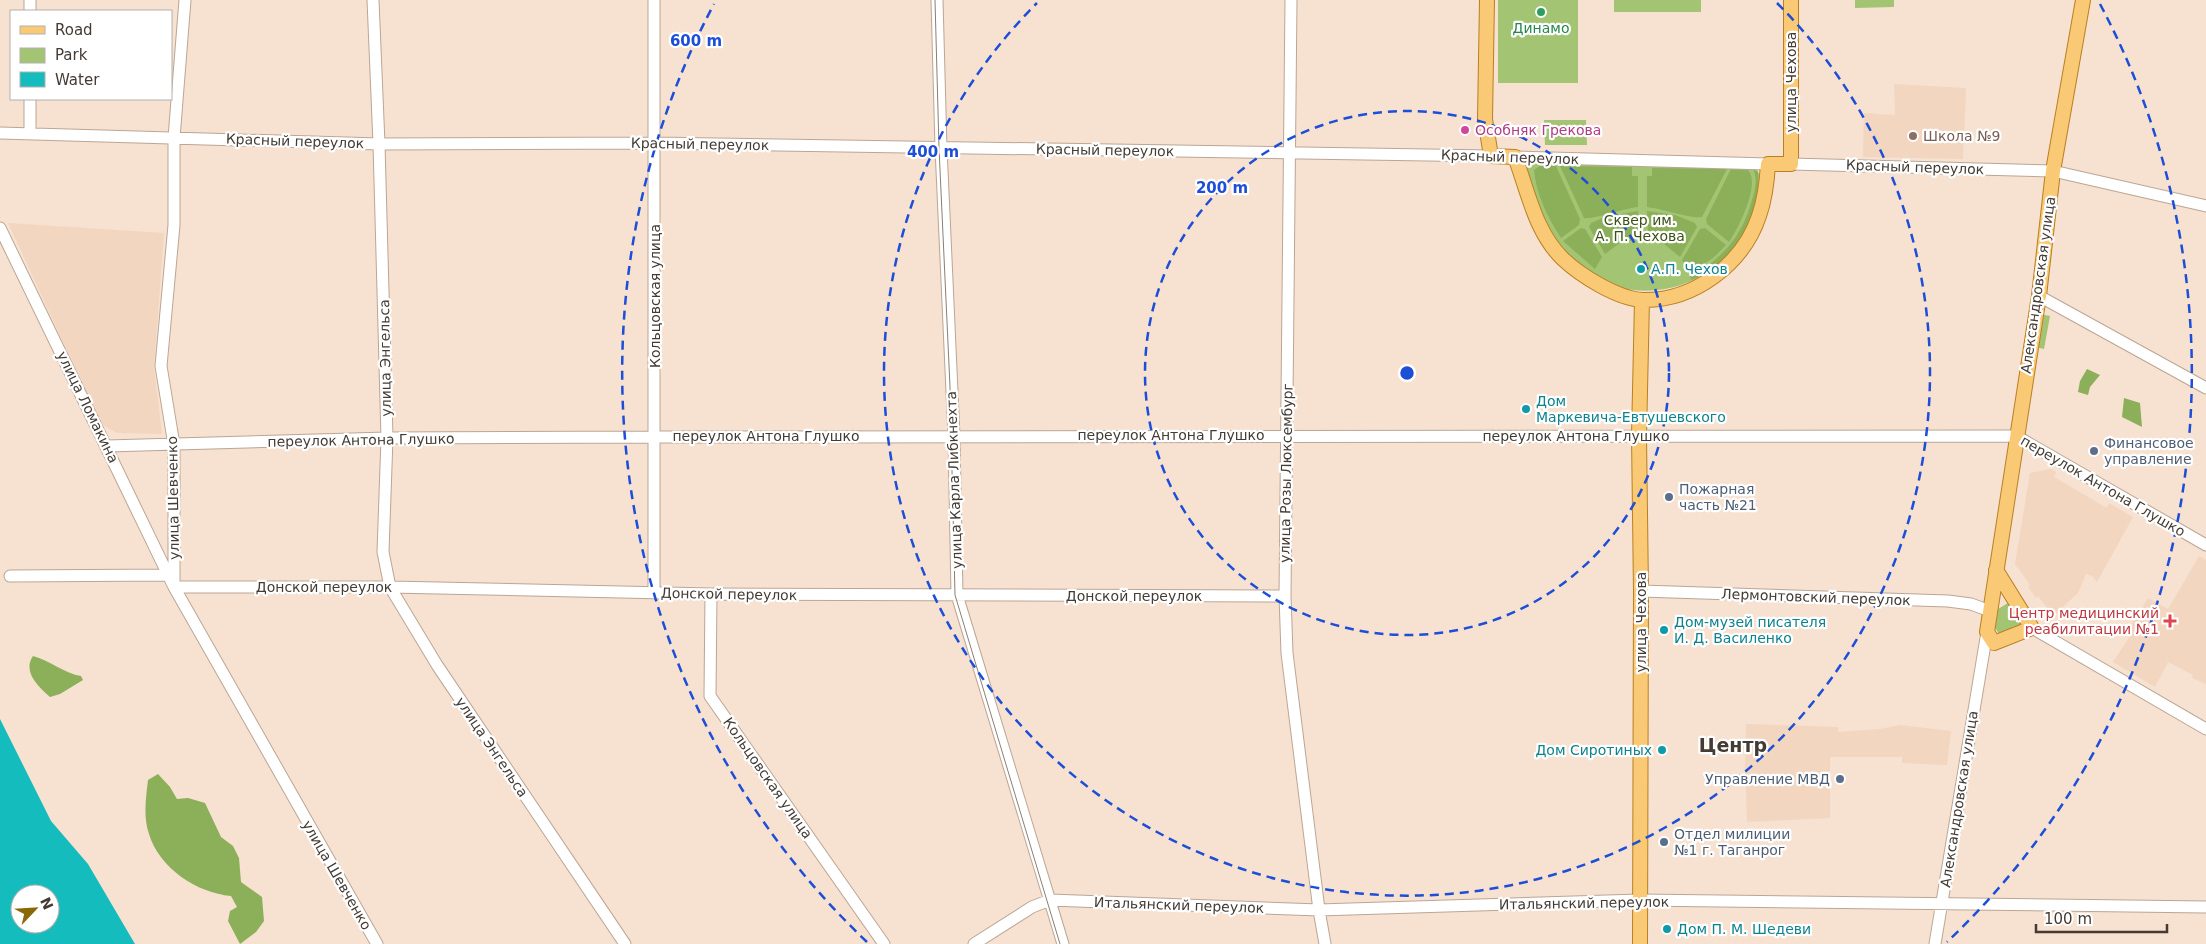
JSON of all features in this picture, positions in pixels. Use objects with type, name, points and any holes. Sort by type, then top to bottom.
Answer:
[{"type":"main road","points":[[1487,0],[1485,119],[1491,156]]},
{"type":"main road","name":"улица Чехова","points":[[1791,0],[1791,164]]},
{"type":"main road","name":"Александровская улица","points":[[1987,632],[2038,296],[2052,171],[2083,0]]},
{"type":"main road","name":"Красный переулок","points":[[1491,156],[1515,156]]},
{"type":"main road","points":[[1515,156],[1531,206],[1550,243],[1562,258],[1592,280],[1621,294],[1642,300],[1677,295],[1695,288],[1727,266],[1751,235],[1759,217],[1764,198],[1768,164]]},
{"type":"main road","name":"Красный переулок","points":[[1768,164],[1791,164]]},
{"type":"main road","name":"улица Чехова","points":[[1640,944],[1641,591],[1639,436],[1642,300]]},
{"type":"main road","points":[[1987,632],[1994,643],[2032,628],[1996,570]]},
{"type":"main road","points":[[1990,607],[2000,595],[2006,594],[2011,597]]},
{"type":"street","name":"улица Шевченко","points":[[185,0],[174,138],[174,225],[161,366],[174,444],[174,587],[377,944]]},
{"type":"street","name":"улица Энгельса","points":[[374,0],[387,438],[383,552],[390,587],[437,665],[625,944]]},
{"type":"street","name":"Кольцовская улица","points":[[654,0],[654,593]]},
{"type":"street","name":"улица Карла Либкнехта","points":[[938,0],[941,148],[954,436],[957,595],[1062,944]]},
{"type":"street","name":"улица Розы Люксембург","points":[[1292,0],[1285,596],[1287,653],[1319,910],[1325,944]]},
{"type":"street","points":[[30,100],[30,133]]},
{"type":"street","name":"Красный переулок","points":[[0,133],[379,144],[655,143],[1491,156]]},
{"type":"street","name":"Красный переулок","points":[[1515,156],[1768,164]]},
{"type":"street","name":"Красный переулок","points":[[1791,164],[2052,171],[2206,206]]},
{"type":"street","name":"улица Ломакина","points":[[0,228],[174,587]]},
{"type":"street","points":[[2038,296],[2206,388]]},
{"type":"street","name":"переулок Антона Глушко","points":[[107,446],[387,438],[654,436],[2016,436],[2206,545]]},
{"type":"street","points":[[10,576],[168,575]]},
{"type":"street","name":"Донской переулок","points":[[174,587],[390,587],[711,594],[1285,596]]},
{"type":"street","name":"Лермонтовский переулок","points":[[1641,591],[1948,601],[1990,607]]},
{"type":"street","name":"Кольцовская улица","points":[[711,594],[710,696],[884,944]]},
{"type":"street","points":[[2032,628],[2206,729]]},
{"type":"street","name":"Александровская улица","points":[[1935,944],[1987,632]]},
{"type":"street","points":[[1983,655],[2000,642]]},
{"type":"street","name":"Итальянский переулок","points":[[974,944],[1032,908],[1050,900],[1319,910],[1640,900],[2206,907]]},
{"type":"shaded area","name":"Школа №9","points":[[1894,84],[1966,88],[1963,159],[1863,157],[1864,113],[1895,115]]},
{"type":"shaded area","points":[[8,223],[164,233],[154,367],[162,434],[117,433],[101,424]]},
{"type":"shaded area","points":[[2051,469],[2056,472],[2054,477],[2107,508],[2109,503],[2133,517],[2097,582],[2092,576],[2086,574],[2078,593],[2053,616],[2038,596],[2036,598],[2028,587],[2030,585],[2015,564],[2030,473]]},
{"type":"shaded area","name":"Центр медицинский реабилитации №1","points":[[2199,556],[2206,560],[2206,684],[2192,678],[2193,675],[2168,662],[2155,687],[2113,662],[2130,636],[2126,633],[2148,598],[2168,609]]},
{"type":"shaded area","points":[[1746,724],[1838,727],[1838,732],[1880,729],[1900,725],[1951,731],[1947,765],[1902,763],[1902,757],[1830,757],[1830,818],[1747,822]]},
{"type":"green space","points":[[1498,0],[1578,0],[1578,83],[1498,83]]},
{"type":"green space","points":[[1614,0],[1701,0],[1701,12],[1614,12]]},
{"type":"green space","points":[[1855,0],[1894,0],[1894,7],[1855,8]]},
{"type":"green space","points":[[1544,120],[1586,120],[1587,145],[1545,145]]},
{"type":"green space","name":"Сквер им. А. П. Чехова","points":[[1532,163],[1755,167],[1758,171],[1760,185],[1756,203],[1745,231],[1727,256],[1698,278],[1681,285],[1646,291],[1610,285],[1593,278],[1557,244],[1550,236],[1541,216],[1526,167]]},
{"type":"green space","points":[[1540,166],[1556,166],[1580,219],[1579,225],[1561,238],[1547,214],[1537,188],[1534,170]]},
{"type":"green space","points":[[1560,166],[1632,167],[1632,176],[1638,176],[1638,207],[1584,218]]},
{"type":"green space","points":[[1652,168],[1727,169],[1702,217],[1697,217],[1647,207],[1647,176],[1652,176]]},
{"type":"green space","points":[[1731,169],[1748,170],[1752,185],[1747,206],[1729,242],[1707,224],[1706,219]]},
{"type":"green space","points":[[1753,169],[1758,172],[1758,189],[1750,222],[1742,237],[1720,262],[1691,280],[1690,276],[1712,262],[1730,245],[1737,235],[1748,213],[1755,189],[1756,180]]},
{"type":"green space","points":[[1638,211],[1638,239],[1620,243],[1605,254],[1589,227],[1591,223],[1605,217]]},
{"type":"green space","points":[[1647,211],[1675,215],[1695,223],[1697,227],[1680,257],[1664,244],[1648,239]]},
{"type":"green space","points":[[1581,228],[1585,229],[1602,257],[1595,269],[1563,241]]},
{"type":"green space","points":[[1705,228],[1726,245],[1713,258],[1689,273],[1682,260],[1700,229]]},
{"type":"green space","points":[[2040,314],[2050,316],[2044,349],[2035,347]]},
{"type":"green space","points":[[2087,369],[2100,375],[2090,387],[2088,395],[2078,392],[2080,381]]},
{"type":"green space","points":[[2124,398],[2140,403],[2142,427],[2122,417]]},
{"type":"green space","points":[[2008,603],[2012,605],[2023,625],[2000,635],[1995,628],[1998,609]]},
{"type":"green space","points":[[33,656],[69,673],[81,676],[83,680],[60,694],[50,697],[33,679],[29,668]]},
{"type":"green space","points":[[158,774],[170,787],[177,799],[188,798],[205,803],[221,837],[233,846],[239,858],[241,882],[262,897],[264,921],[256,932],[240,944],[228,921],[230,911],[237,907],[231,896],[205,890],[181,877],[161,858],[154,846],[147,827],[146,800],[148,780]]},
{"type":"water","points":[[0,719],[51,821],[88,864],[135,944],[0,944]]},
{"type":"tram line","points":[[935,0],[939,148],[950,387],[955,595],[1060,944]]},
{"type":"place","name":"Динамо","points":[[1541,12]]},
{"type":"place","name":"Особняк Грекова","points":[[1465,130]]},
{"type":"place","name":"Школа №9","points":[[1913,136]]},
{"type":"place","name":"А.П. Чехов","points":[[1641,269]]},
{"type":"place","name":"Дом Маркевича-Евтушевского","points":[[1526,409]]},
{"type":"place","name":"Финансовое управление","points":[[2094,451]]},
{"type":"place","name":"Пожарная часть №21","points":[[1669,497]]},
{"type":"place","name":"Центр медицинский реабилитации №1","points":[[2170,621]]},
{"type":"place","name":"Дом-музей писателя И. Д. Василенко","points":[[1664,630]]},
{"type":"place","name":"Дом Сиротиных","points":[[1662,750]]},
{"type":"place","name":"Управление МВД","points":[[1840,779]]},
{"type":"place","name":"Отдел милиции №1 г. Таганрог","points":[[1664,842]]},
{"type":"place","name":"Дом П. М. Шедеви","points":[[1667,929]]},
{"type":"district","name":"Центр","points":[[1733,745]]}]
